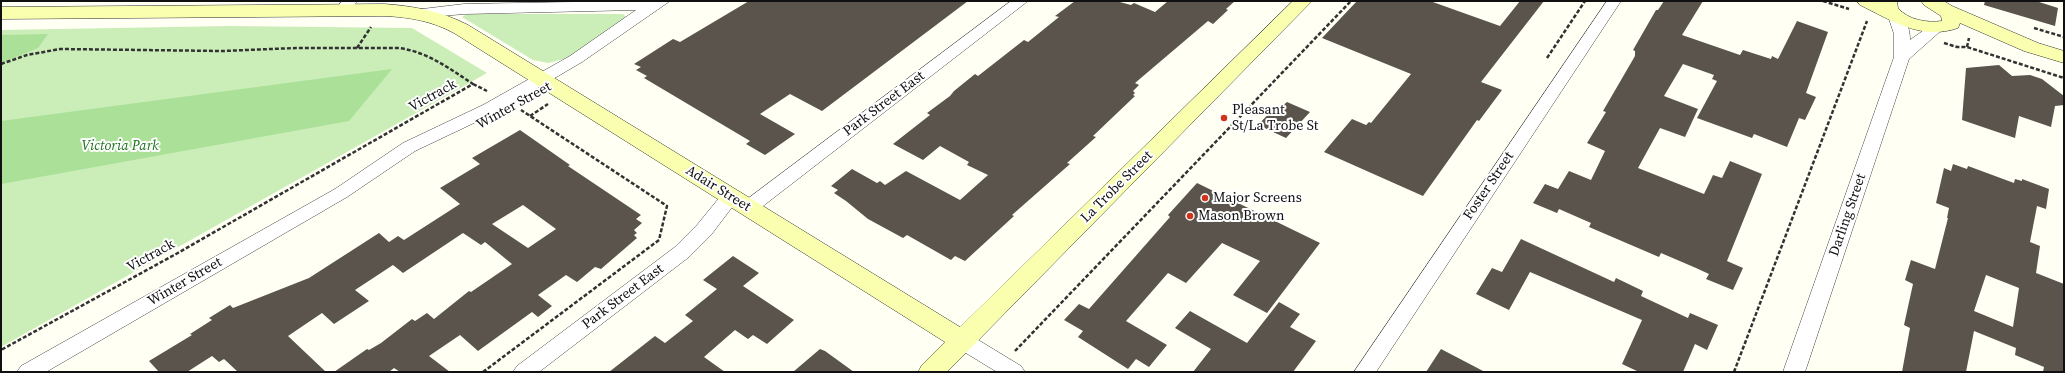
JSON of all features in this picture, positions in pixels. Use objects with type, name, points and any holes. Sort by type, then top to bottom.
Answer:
[{"type":"street","name":"Winter Street","points":[[28,372],[341,192],[409,147],[601,56],[632,31],[676,1]]},
{"type":"street","name":"Park Street East","points":[[524,372],[682,252],[704,230],[739,202],[1021,1]]},
{"type":"street","name":"La Trobe Street","points":[[931,372],[1303,1]]},
{"type":"street","name":"Foster Street","points":[[1365,372],[1614,1]]},
{"type":"street","name":"Winter Street","points":[[341,192],[515,107],[546,82],[638,15],[659,3]]},
{"type":"street","points":[[418,13],[464,9],[634,7],[659,3]]},
{"type":"street","name":"Adair Street","points":[[1,13],[346,6],[418,13],[450,23],[1009,369]]},
{"type":"street","points":[[1862,9],[1893,10],[1916,25],[1939,17],[2064,57]]},
{"type":"street","name":"Darling Street","points":[[1794,372],[1902,57],[1903,38],[1893,10]]},
{"type":"street","name":"Darling Street","points":[[1902,57],[1939,17]]},
{"type":"path","points":[[1009,369],[1021,345],[1351,1]]},
{"type":"path","points":[[1547,58],[1585,1]]},
{"type":"path","points":[[1734,372],[1868,19],[1862,9],[1823,1]]},
{"type":"path","points":[[1939,17],[1957,47],[1967,47],[2064,78]]},
{"type":"path","points":[[1967,47],[1969,38]]},
{"type":"path","name":"Victrack","points":[[1,64],[27,55],[60,49],[101,48],[223,51],[296,48],[398,48],[422,53],[473,84],[176,254],[1,350]]},
{"type":"path","points":[[483,372],[659,240],[667,206],[515,107]]},
{"type":"green space","points":[[467,14],[623,14],[626,17],[568,58],[548,63],[533,60],[462,17]]},
{"type":"green space","name":"Victoria Park","points":[[230,26],[412,28],[487,73],[1,347],[1,30]]},
{"type":"green space","points":[[48,34],[38,48],[1,63],[1,35]]},
{"type":"green space","points":[[392,69],[349,121],[1,184],[1,121]]},
{"type":"building","points":[[749,1],[968,1],[822,111],[790,94],[760,114],[795,134],[765,155],[746,144],[750,141],[644,78],[647,76],[636,70],[641,67],[634,64],[673,39],[680,42]]},
{"type":"building","points":[[1075,1],[1116,1],[1131,5],[1134,3],[1155,12],[1168,1],[1235,1],[1213,24],[1208,21],[1135,83],[1139,85],[1133,91],[1135,93],[1133,95],[1135,96],[1093,136],[1096,137],[1067,163],[1070,164],[1012,215],[1014,216],[965,261],[955,256],[951,260],[907,235],[903,238],[868,219],[834,193],[838,190],[831,186],[852,169],[877,183],[880,181],[885,185],[906,171],[960,200],[988,175],[967,165],[969,162],[940,146],[923,160],[893,144],[930,115],[927,113],[950,96],[975,74],[978,76],[1024,40],[1028,42],[1059,17],[1055,16]]},
{"type":"building","points":[[1357,1],[1430,1],[1500,26],[1520,1],[1544,1],[1481,82],[1502,90],[1479,121],[1477,120],[1423,196],[1324,152],[1352,119],[1366,125],[1369,122],[1371,123],[1411,74],[1322,38]]},
{"type":"building","points":[[1664,1],[1703,1],[1682,35],[1740,55],[1743,50],[1771,59],[1772,56],[1778,59],[1797,21],[1828,32],[1806,93],[1816,97],[1805,120],[1799,118],[1787,147],[1754,134],[1752,138],[1697,118],[1717,81],[1712,79],[1714,75],[1683,64],[1664,96],[1698,109],[1685,137],[1660,128],[1638,168],[1704,194],[1713,175],[1722,178],[1730,161],[1762,174],[1727,261],[1743,268],[1733,290],[1706,279],[1709,274],[1696,268],[1661,253],[1659,257],[1589,227],[1591,223],[1559,209],[1557,213],[1533,203],[1545,184],[1558,189],[1569,171],[1591,180],[1605,151],[1587,143],[1606,112],[1603,111],[1635,56],[1635,51],[1633,50],[1656,10],[1658,10]]},
{"type":"building","points":[[1985,1],[2036,1],[2058,8],[2055,26],[1984,5]]},
{"type":"building","points":[[1999,65],[2012,76],[2030,75],[2042,79],[2064,96],[2064,105],[2055,106],[2051,127],[2019,116],[2015,138],[1962,120],[1966,68]]},
{"type":"building","points":[[1287,102],[1310,112],[1286,138],[1258,125],[1276,106],[1280,108]]},
{"type":"building","points":[[520,130],[570,165],[568,166],[641,215],[636,219],[642,223],[634,230],[637,233],[634,235],[637,238],[601,269],[595,267],[577,282],[566,275],[538,295],[552,306],[538,317],[532,312],[478,351],[460,335],[429,356],[450,372],[400,372],[394,368],[389,372],[334,372],[367,349],[369,350],[381,343],[412,319],[415,321],[427,313],[434,319],[469,291],[471,292],[512,264],[485,242],[481,245],[463,233],[403,273],[393,265],[355,290],[369,301],[334,324],[322,313],[288,336],[326,372],[238,372],[224,359],[219,362],[212,356],[187,372],[159,372],[149,361],[192,335],[190,334],[212,320],[209,318],[230,305],[233,308],[309,278],[379,233],[389,242],[398,236],[404,240],[460,204],[440,188],[480,164],[472,158]],"holes":[[[523,205],[556,229],[528,248],[492,224]]]},
{"type":"building","points":[[1953,164],[1967,169],[1968,166],[2014,183],[2015,179],[2022,181],[2022,179],[2049,189],[2046,209],[2037,206],[2030,242],[2040,246],[2036,273],[2064,284],[2064,372],[2043,372],[2044,367],[2015,355],[2016,348],[1974,331],[1966,372],[1902,372],[1910,328],[1904,325],[1913,284],[1905,280],[1911,260],[1935,269],[1948,218],[1949,208],[1936,203],[1944,168],[1951,171]],"holes":[[[1986,275],[2019,288],[2013,327],[1974,311]]]},
{"type":"building","points":[[1197,183],[1320,243],[1267,313],[1233,295],[1260,261],[1222,243],[1186,283],[1168,273],[1126,321],[1167,345],[1149,367],[1136,359],[1128,369],[1078,337],[1083,331],[1064,320],[1079,304],[1089,309],[1170,217],[1168,215]]},
{"type":"building","points":[[1521,239],[1614,282],[1616,278],[1643,291],[1641,296],[1688,318],[1690,313],[1718,325],[1707,350],[1695,344],[1683,372],[1639,372],[1622,364],[1642,320],[1530,272],[1509,310],[1476,294],[1492,268],[1502,272]]},
{"type":"building","points":[[733,256],[759,273],[743,286],[794,320],[767,344],[753,335],[748,339],[735,330],[704,357],[725,372],[609,372],[655,336],[665,343],[693,321],[685,315],[717,289],[703,280]]},
{"type":"building","points":[[1279,302],[1300,314],[1290,327],[1316,341],[1293,372],[1193,372],[1211,349],[1175,328],[1190,311],[1247,343]]},
{"type":"building","points":[[820,349],[825,351],[854,372],[793,372]]},
{"type":"building","points":[[1441,349],[1485,372],[1426,372]]},
{"type":"place","name":"Pleasant St/La Trobe St","points":[[1224,118]]},
{"type":"place","name":"Major Screens","points":[[1205,198]]},
{"type":"place","name":"Mason Brown","points":[[1190,216]]}]
